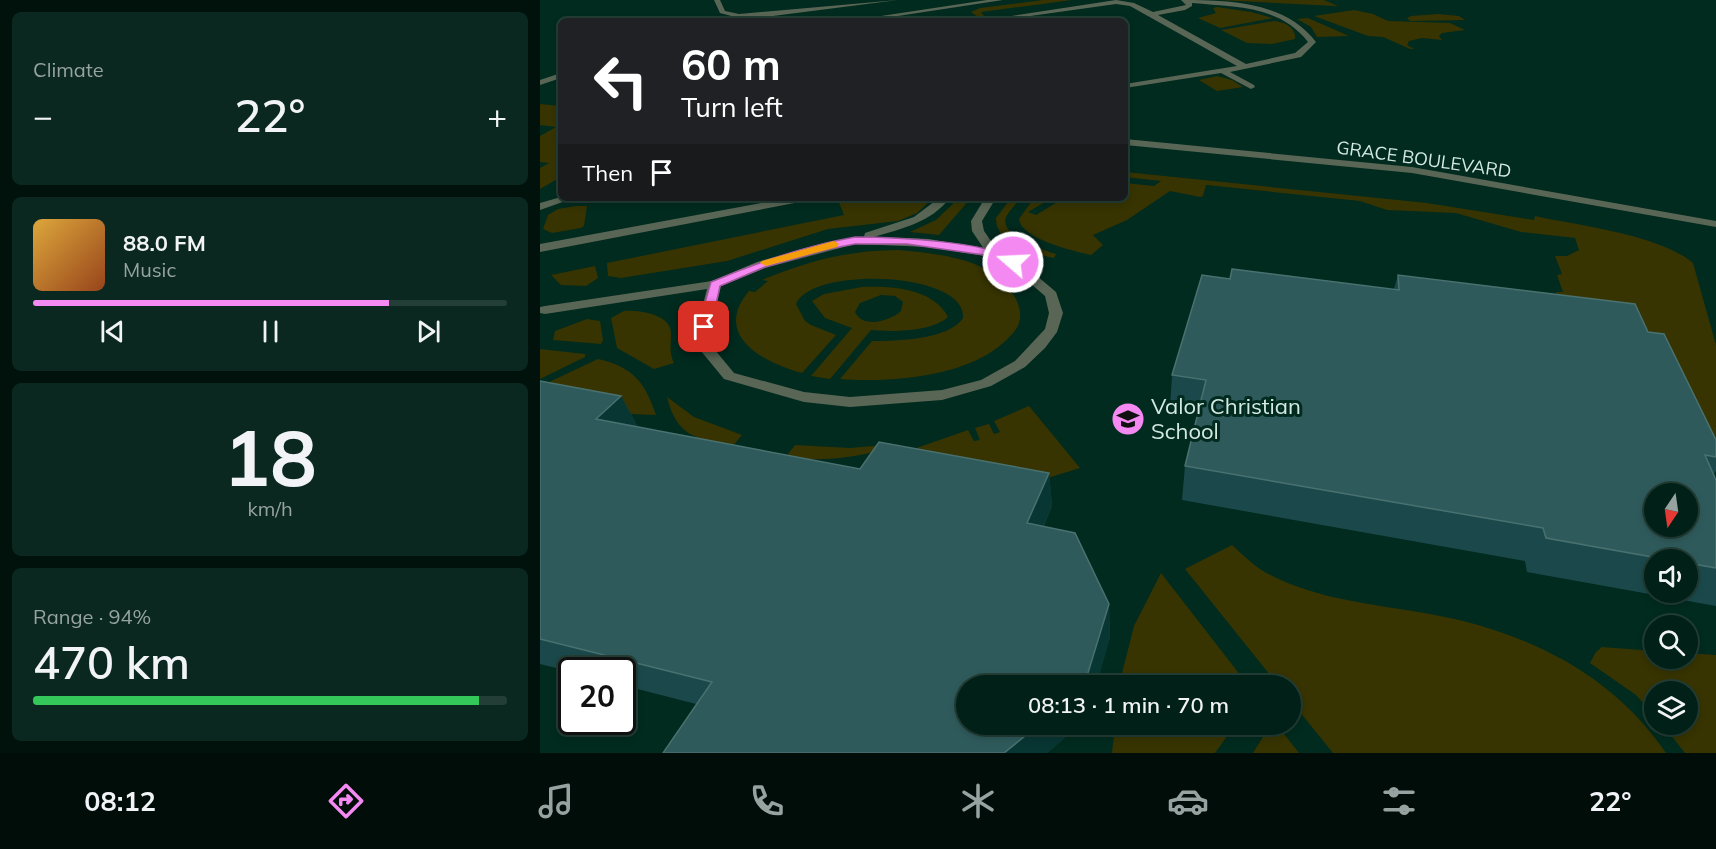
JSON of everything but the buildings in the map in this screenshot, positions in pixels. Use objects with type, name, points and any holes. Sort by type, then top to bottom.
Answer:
[{"type":"street","points":[[717,0],[722,12],[748,16],[895,0]]},
{"type":"street","points":[[949,0],[968,16]]},
{"type":"street","points":[[872,18],[1000,0]]},
{"type":"street","points":[[1152,14],[1183,9],[1190,5],[1186,1]]},
{"type":"street","points":[[1128,86],[1245,67],[1298,55],[1312,42],[1303,28],[1270,12],[1186,1]]},
{"type":"street","points":[[1002,18],[1116,2],[1132,4],[1245,67]]},
{"type":"street","points":[[1222,71],[1251,87]]},
{"type":"street","points":[[540,83],[558,76]]},
{"type":"street","points":[[540,83],[558,86]]},
{"type":"street","name":"GRACE BOULEVARD","points":[[1128,142],[1412,170],[1716,224]]},
{"type":"street","points":[[540,207],[559,201]]},
{"type":"street","points":[[540,248],[789,201]]},
{"type":"street","points":[[542,309],[715,284],[761,265],[914,222],[926,216],[942,201]]},
{"type":"street","points":[[990,201],[975,224],[994,254]]},
{"type":"street","points":[[715,284],[704,327],[708,351],[729,376],[804,397],[850,402],[942,395],[986,383],[1020,364],[1040,345],[1052,329],[1056,313],[1051,294],[1013,262],[994,254],[929,243],[855,240]]},
{"type":"shaded area","points":[[1043,0],[1072,0],[981,12],[984,16],[978,17],[971,12],[980,8]]},
{"type":"shaded area","points":[[1219,0],[1324,0],[1338,6],[1335,6]]},
{"type":"shaded area","points":[[1213,8],[1273,18],[1220,28],[1198,18],[1216,13]]},
{"type":"shaded area","points":[[1354,10],[1373,14],[1388,21],[1450,23],[1465,30],[1442,33],[1439,36],[1442,40],[1422,38],[1409,41],[1407,45],[1414,49],[1410,49],[1383,37],[1368,36],[1314,16]]},
{"type":"shaded area","points":[[1438,14],[1459,16],[1465,20],[1410,21],[1407,18],[1411,16]]},
{"type":"shaded area","points":[[1308,18],[1349,36],[1317,37],[1311,27],[1297,19]]},
{"type":"shaded area","points":[[1274,21],[1289,26],[1294,31],[1295,39],[1272,44],[1247,43],[1221,30]]},
{"type":"shaded area","points":[[1217,76],[1232,80],[1243,87],[1217,91],[1199,80]]},
{"type":"shaded area","points":[[540,104],[558,106],[558,179],[540,189],[540,168],[549,163],[540,162],[540,136],[556,127],[540,125]]},
{"type":"shaded area","points":[[1128,172],[1427,203],[1534,220],[1535,216],[1618,232],[1678,253],[1693,263],[1716,345],[1716,457],[1559,302],[1556,292],[1563,292],[1557,275],[1562,274],[1555,256],[1567,256],[1579,250],[1575,238],[1521,232],[1456,213],[1387,210],[1360,201],[1206,185],[1203,196],[1200,197],[1170,191],[1127,220],[1093,235],[1103,245],[1091,255],[1038,238],[1022,226],[1019,219],[1032,201],[1047,201],[1028,212],[1036,215],[1059,201],[1128,201],[1128,183],[1154,186],[1161,181],[1128,177]]},
{"type":"shaded area","points":[[838,201],[930,201],[917,213],[898,221],[828,229],[727,261],[621,278],[608,276],[607,263],[844,215]]},
{"type":"shaded area","points":[[956,201],[968,201],[939,235],[910,232],[936,220]]},
{"type":"shaded area","points":[[1009,201],[1018,201],[1006,217],[1009,230],[1024,241],[1056,254],[1054,258],[1036,254],[1009,241],[997,227],[996,218]]},
{"type":"shaded area","points":[[587,206],[584,226],[552,233],[543,229],[548,215],[558,209]]},
{"type":"shaded area","points":[[898,250],[948,256],[981,267],[995,275],[1007,285],[1018,304],[1020,317],[1016,329],[997,348],[956,368],[909,378],[840,379],[872,341],[907,340],[934,335],[946,331],[963,318],[958,302],[941,291],[916,283],[887,279],[856,279],[829,284],[808,292],[796,304],[805,321],[836,335],[802,373],[759,355],[739,334],[736,321],[739,307],[749,291],[755,292],[768,281],[762,280],[795,267],[846,254]]},
{"type":"shaded area","points":[[595,266],[598,278],[586,286],[561,285],[551,275]]},
{"type":"shaded area","points":[[862,287],[898,288],[922,294],[941,307],[948,317],[932,326],[922,328],[900,331],[871,330],[830,379],[811,376],[852,328],[825,318],[812,301],[824,294]],"holes":[[[881,295],[895,296],[903,302],[901,311],[890,318],[870,322],[859,317],[855,312],[860,303]]]},
{"type":"shaded area","points":[[624,311],[653,315],[666,322],[670,327],[674,363],[654,369],[617,348],[611,318]]},
{"type":"shaded area","points":[[587,319],[600,321],[603,340],[601,344],[553,340],[555,331]]},
{"type":"shaded area","points":[[540,349],[585,354],[585,357],[540,379]]},
{"type":"shaded area","points":[[598,359],[620,366],[636,378],[647,393],[656,415],[631,414],[626,408],[547,383]]},
{"type":"shaded area","points":[[667,397],[694,417],[742,435],[731,448],[698,438],[682,428],[671,410]]},
{"type":"shaded area","points":[[1029,406],[1080,468],[1038,481],[888,458],[968,430],[974,441],[980,440],[975,428],[989,424],[994,434],[1000,432],[994,421]]},
{"type":"shaded area","points":[[897,444],[870,453],[842,458],[785,458],[795,445],[850,448]]},
{"type":"shaded area","points":[[1232,545],[1263,571],[1303,589],[1345,600],[1465,622],[1531,644],[1592,678],[1644,724],[1644,735],[1652,735],[1666,753],[1333,753],[1301,714],[1301,675],[1270,675],[1185,569]]},
{"type":"shaded area","points":[[1161,573],[1240,675],[1122,675],[1134,626]]},
{"type":"shaded area","points":[[1602,647],[1644,650],[1644,669],[1698,669],[1698,654],[1716,655],[1716,753],[1685,753],[1671,735],[1698,735],[1698,681],[1644,681],[1644,704],[1636,695],[1590,663]]},
{"type":"shaded area","points":[[1114,735],[1228,735],[1215,753],[1112,753]]},
{"type":"shaded area","points":[[1264,735],[1285,735],[1299,753],[1253,753]]},
{"type":"slow traffic","points":[[766,263],[834,244]]},
{"type":"place","name":"Valor Christian School","points":[[1128,419]]},
{"type":"route","points":[[704,327],[715,284],[761,265],[855,240],[907,241],[947,245],[994,254],[1013,262]]}]
